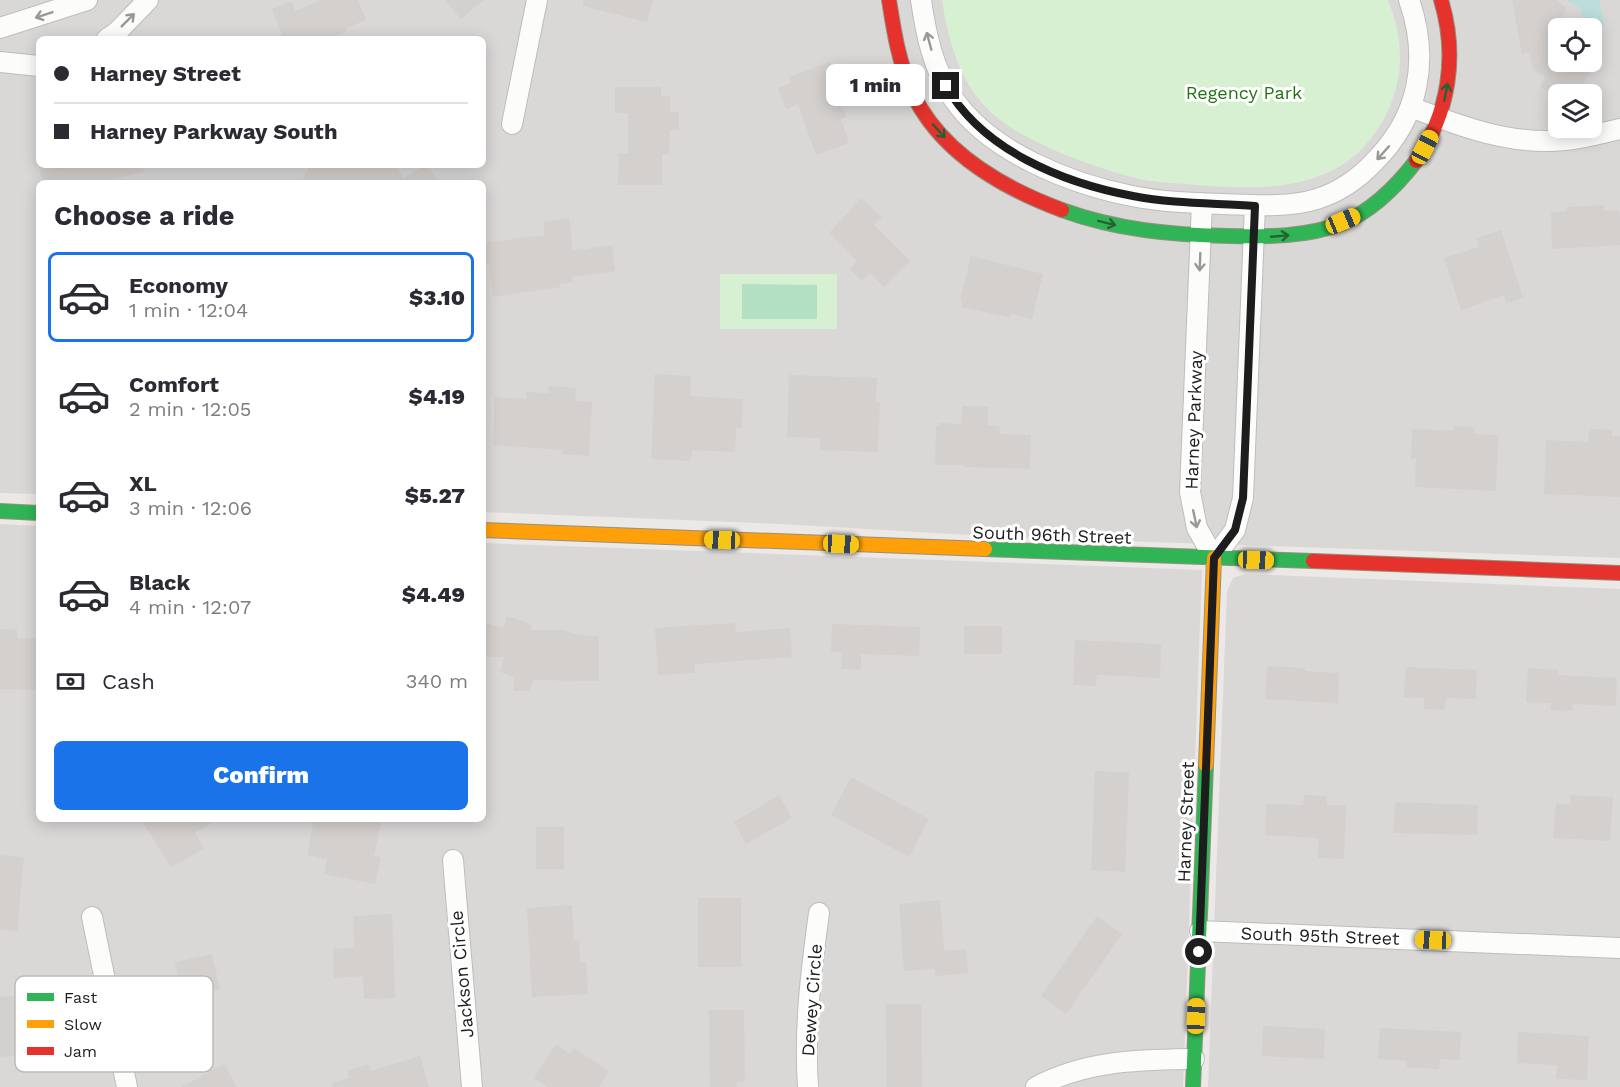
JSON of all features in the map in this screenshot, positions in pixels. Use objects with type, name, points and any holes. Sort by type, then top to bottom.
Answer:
[{"type":"street","points":[[0,28],[87,0]]},
{"type":"street","points":[[111,36],[148,0]]},
{"type":"street","points":[[512,124],[537,0]]},
{"type":"street","points":[[889,0],[893,29],[908,83],[928,119],[956,149],[986,173],[1022,193],[1068,212],[1098,221],[1128,228],[1254,237],[1297,235],[1328,228],[1358,215],[1384,195],[1410,170],[1440,119],[1450,63],[1449,35],[1441,0]]},
{"type":"street","points":[[921,0],[924,22],[938,71],[954,100],[978,126],[1004,146],[1036,164],[1079,182],[1134,197],[1255,206],[1293,204],[1318,199],[1343,188],[1364,172],[1386,150],[1399,132],[1411,107],[1420,62],[1419,39],[1409,0]]},
{"type":"street","points":[[0,62],[36,66]]},
{"type":"street","points":[[1411,107],[1440,119],[1497,135],[1532,141],[1564,140],[1620,129]]},
{"type":"street","name":"Harney Parkway","points":[[1202,203],[1190,492],[1197,528],[1214,558]]},
{"type":"street","points":[[1214,558],[1235,530],[1243,498],[1255,206]]},
{"type":"street","points":[[0,511],[36,513]]},
{"type":"street","name":"South 96th Street","points":[[486,530],[1620,573]]},
{"type":"street","name":"Harney Street","points":[[1193,1087],[1214,558]]},
{"type":"street","name":"Jackson Circle","points":[[453,860],[472,1087]]},
{"type":"street","name":"Dewey Circle","points":[[808,1087],[807,1035],[810,984],[819,913]]},
{"type":"street","points":[[92,917],[104,976]]},
{"type":"street","name":"South 95th Street","points":[[1200,931],[1620,948]]},
{"type":"street","points":[[1036,1087],[1081,1070],[1106,1064],[1132,1060],[1194,1059]]},
{"type":"street","points":[[124,1072],[127,1087]]},
{"type":"shaded area","points":[[0,0],[1620,0],[1620,558],[1005,537],[780,524],[486,512],[486,180],[36,180],[36,494],[0,493]]},
{"type":"shaded area","points":[[0,524],[36,526],[36,822],[486,822],[486,543],[1202,570],[1183,1087],[0,1087]]},
{"type":"shaded area","points":[[1245,574],[1620,589],[1620,1087],[1208,1087],[1227,591],[1233,578]]},
{"type":"green space","name":"Regency Park","points":[[942,0],[1388,0],[1399,40],[1398,80],[1386,114],[1370,139],[1350,160],[1325,174],[1289,184],[1252,187],[1196,185],[1141,179],[1049,148],[996,117],[974,92],[960,68],[947,28]]},
{"type":"green space","points":[[720,274],[837,274],[837,329],[720,329]]},
{"type":"green space","points":[[742,284],[817,285],[817,319],[742,319]]},
{"type":"water","points":[[1567,0],[1599,0],[1605,27],[1602,27],[1602,18],[1583,18],[1581,9]]},
{"type":"building","points":[[321,0],[358,0],[366,20],[346,28],[347,31],[334,36],[283,36],[272,9],[291,1],[295,11]]},
{"type":"building","points":[[445,0],[484,0],[461,19]]},
{"type":"building","points":[[583,0],[653,0],[647,22],[583,6]]},
{"type":"building","points":[[1512,0],[1556,0],[1567,8],[1562,18],[1548,18],[1548,72],[1590,73],[1582,84],[1548,84],[1548,92],[1540,87],[1545,77],[1533,70],[1529,52],[1522,54]]},
{"type":"building","points":[[830,62],[839,87],[836,89],[846,117],[841,119],[849,143],[816,155],[798,104],[786,109],[778,88],[791,83],[789,77]]},
{"type":"building","points":[[615,87],[661,87],[661,96],[670,96],[670,112],[679,112],[679,130],[670,130],[669,154],[662,154],[662,185],[618,185],[619,153],[628,153],[628,113],[615,113]]},
{"type":"building","points":[[40,168],[143,168],[144,172],[109,180],[42,180]]},
{"type":"building","points":[[308,168],[398,168],[404,178],[419,168],[430,168],[438,180],[302,180]]},
{"type":"building","points":[[861,198],[882,217],[874,225],[910,261],[884,287],[870,273],[862,281],[850,269],[857,261],[829,233]]},
{"type":"building","points":[[1604,205],[1604,211],[1618,210],[1620,214],[1620,245],[1552,249],[1551,212],[1567,211],[1567,207]]},
{"type":"building","points":[[569,218],[573,251],[612,245],[615,271],[572,277],[573,282],[560,284],[560,287],[493,297],[489,264],[486,264],[486,243],[545,235],[543,222]]},
{"type":"building","points":[[1501,230],[1523,297],[1506,303],[1504,295],[1461,310],[1444,258],[1479,247],[1476,238]]},
{"type":"building","points":[[971,256],[1043,274],[1032,319],[1010,313],[1009,317],[961,307],[962,301],[960,300]]},
{"type":"building","points":[[655,374],[691,376],[690,396],[743,399],[742,428],[736,428],[735,452],[692,450],[691,461],[651,459]]},
{"type":"building","points":[[789,375],[877,378],[876,402],[880,402],[878,452],[820,450],[820,438],[787,437]]},
{"type":"building","points":[[549,386],[576,388],[575,401],[592,402],[589,456],[562,454],[563,450],[493,445],[495,397],[526,399],[526,392],[549,393]]},
{"type":"building","points":[[962,406],[988,407],[988,425],[998,426],[1000,434],[1031,435],[1030,469],[935,465],[936,425],[939,426],[939,423],[961,424]]},
{"type":"building","points":[[1454,426],[1474,427],[1473,434],[1498,435],[1496,491],[1415,487],[1416,459],[1411,459],[1412,429],[1454,431]]},
{"type":"building","points":[[1589,429],[1612,430],[1612,436],[1620,436],[1620,497],[1544,494],[1546,440],[1588,442]]},
{"type":"building","points":[[507,616],[531,624],[531,630],[563,630],[580,635],[599,636],[599,681],[533,680],[530,691],[514,691],[514,677],[500,672],[504,657],[486,657],[486,623],[503,628]]},
{"type":"building","points":[[735,623],[736,632],[790,628],[792,657],[695,664],[695,673],[658,675],[655,628]]},
{"type":"building","points":[[832,624],[920,627],[919,656],[861,654],[861,670],[841,669],[842,652],[831,652]]},
{"type":"building","points":[[964,626],[1002,626],[1002,654],[964,654]]},
{"type":"building","points":[[0,629],[17,630],[17,638],[36,639],[36,690],[0,689]]},
{"type":"building","points":[[1075,640],[1161,644],[1160,678],[1097,675],[1096,686],[1073,685]]},
{"type":"building","points":[[1267,666],[1339,673],[1338,703],[1265,699]]},
{"type":"building","points":[[1406,667],[1477,670],[1476,699],[1446,698],[1445,710],[1424,709],[1424,698],[1404,697]]},
{"type":"building","points":[[1528,668],[1558,670],[1558,675],[1617,678],[1616,706],[1573,704],[1573,711],[1550,710],[1551,703],[1526,702]]},
{"type":"building","points":[[1095,771],[1129,772],[1125,872],[1091,870]]},
{"type":"building","points":[[851,777],[929,819],[909,857],[831,815]]},
{"type":"building","points":[[779,795],[792,818],[746,844],[734,822]]},
{"type":"building","points":[[1304,795],[1327,796],[1327,805],[1346,805],[1344,859],[1318,858],[1319,838],[1265,835],[1266,804],[1303,805]]},
{"type":"building","points":[[1570,795],[1613,797],[1610,841],[1553,838],[1556,803],[1570,804]]},
{"type":"building","points":[[1395,802],[1478,805],[1477,835],[1393,833]]},
{"type":"building","points":[[143,822],[212,822],[195,833],[204,848],[171,868]]},
{"type":"building","points":[[313,822],[381,822],[374,856],[381,857],[375,884],[324,874],[327,859],[307,855]]},
{"type":"building","points":[[536,827],[564,827],[564,869],[536,869]]},
{"type":"building","points":[[0,855],[24,857],[17,931],[0,929]]},
{"type":"building","points":[[698,898],[741,898],[741,967],[698,967]]},
{"type":"building","points":[[940,900],[944,951],[966,949],[968,973],[935,976],[935,969],[904,971],[899,904]]},
{"type":"building","points":[[572,905],[574,941],[579,941],[580,962],[586,962],[588,994],[532,997],[527,908]]},
{"type":"building","points":[[392,914],[395,998],[364,999],[363,976],[334,978],[333,949],[354,948],[353,916]]},
{"type":"building","points":[[1097,916],[1122,934],[1066,1014],[1041,996]]},
{"type":"building","points":[[212,954],[220,989],[213,990],[213,976],[178,976],[175,962]]},
{"type":"building","points":[[15,995],[15,1056],[0,1057],[0,997]]},
{"type":"building","points":[[886,1004],[921,1004],[922,1087],[887,1087]]},
{"type":"building","points":[[709,1010],[744,1010],[745,1082],[737,1082],[737,1087],[710,1087]]},
{"type":"building","points":[[1263,1026],[1325,1029],[1324,1059],[1262,1056]]},
{"type":"building","points":[[1380,1028],[1461,1032],[1460,1060],[1440,1059],[1439,1069],[1407,1068],[1407,1061],[1378,1059]]},
{"type":"building","points":[[1518,1032],[1589,1036],[1587,1080],[1556,1079],[1557,1065],[1517,1063]]},
{"type":"building","points":[[556,1044],[570,1054],[574,1048],[609,1071],[599,1087],[547,1087],[534,1078]]},
{"type":"building","points":[[420,1056],[429,1087],[333,1087],[332,1083],[349,1078],[347,1071],[368,1064],[371,1071]]},
{"type":"building","points":[[224,1064],[237,1087],[181,1087],[213,1072]]},
{"type":"traffic: fast","points":[[1062,210],[1124,227],[1166,233],[1243,236],[1301,234],[1329,228],[1354,218],[1392,189],[1416,161]]},
{"type":"traffic: fast","points":[[0,511],[36,513]]},
{"type":"traffic: fast","points":[[985,549],[1313,561]]},
{"type":"traffic: fast","points":[[1193,1087],[1206,765]]},
{"type":"traffic: slow","points":[[486,530],[985,549]]},
{"type":"traffic: slow","points":[[1206,765],[1214,558]]},
{"type":"traffic: jam","points":[[889,0],[898,48],[908,83],[925,115],[940,134],[957,151],[996,179],[1062,210]]},
{"type":"traffic: jam","points":[[1416,161],[1436,123],[1447,84],[1449,42],[1441,0]]},
{"type":"traffic: jam","points":[[1313,561],[1620,573]]},
{"type":"route","points":[[946,86],[954,100],[978,126],[1004,146],[1036,164],[1079,182],[1134,197],[1174,202],[1255,206],[1243,498],[1235,530],[1214,558],[1199,952]]}]
